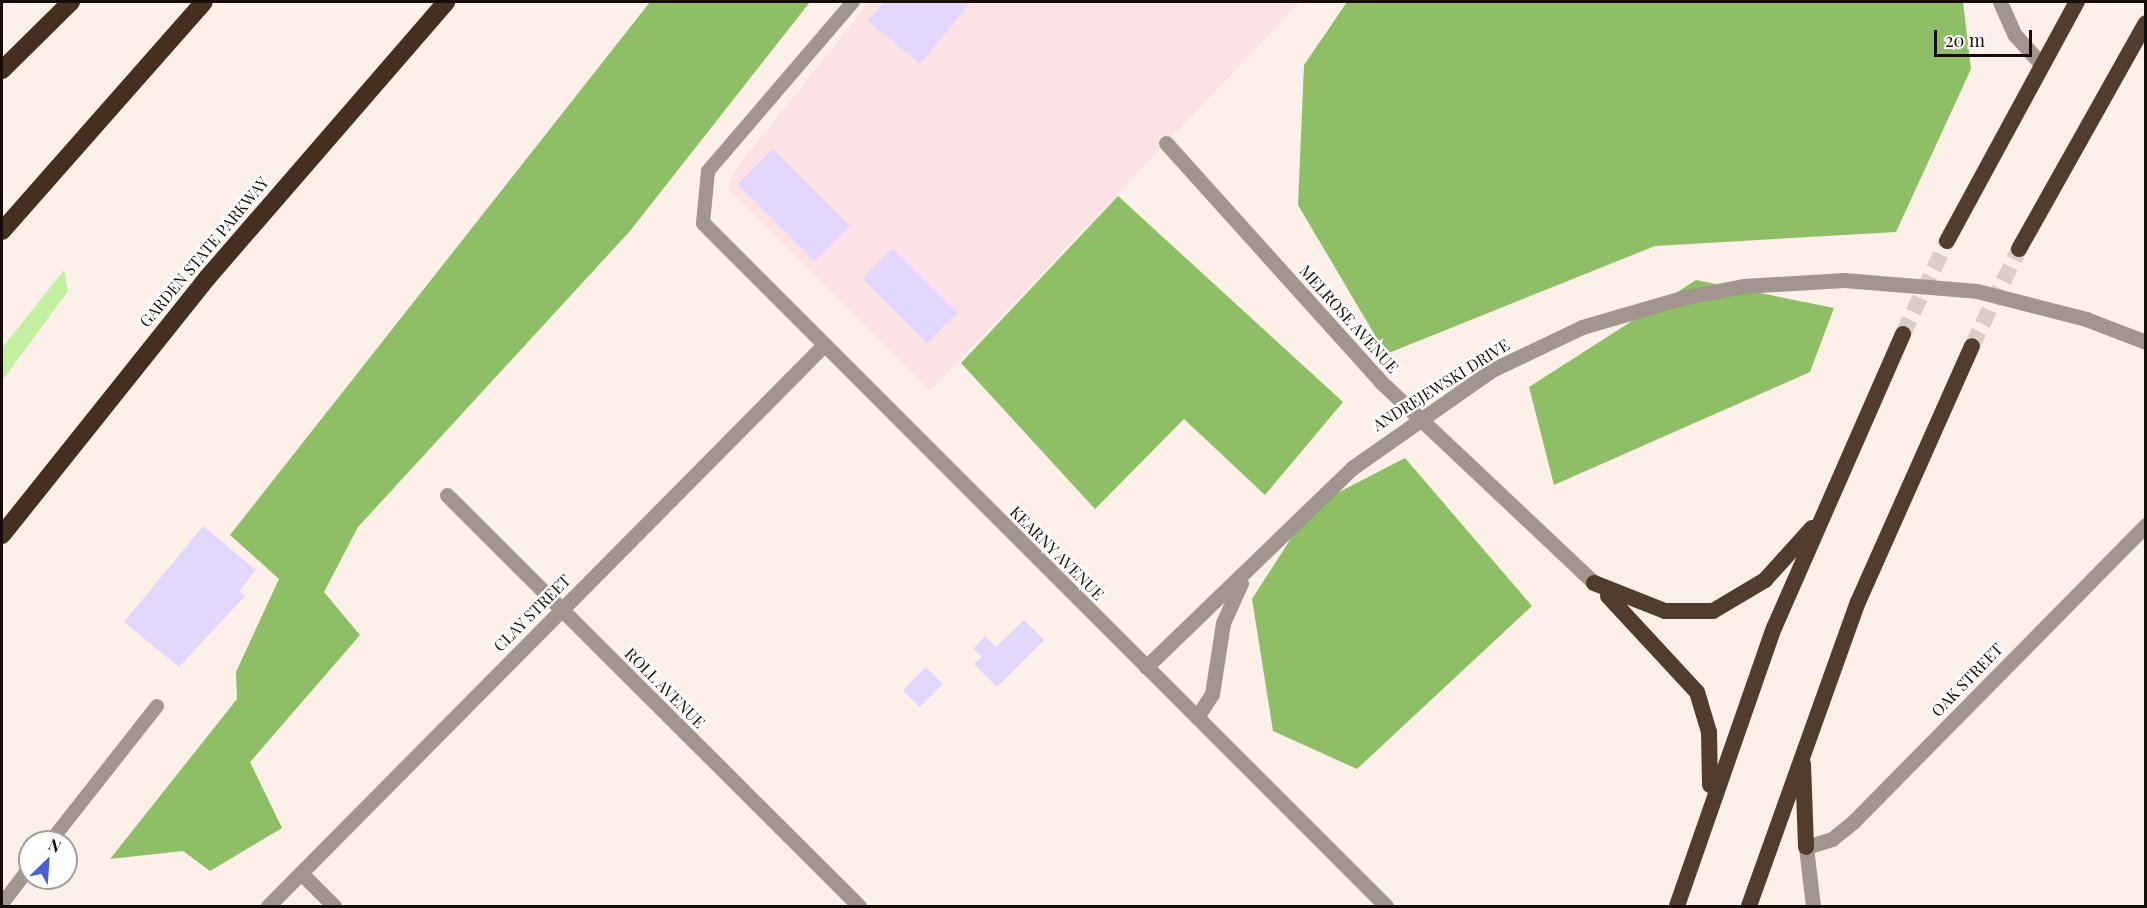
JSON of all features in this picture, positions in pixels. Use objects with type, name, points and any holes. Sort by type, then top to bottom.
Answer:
[{"type":"highway","points":[[2,70],[71,2]]},
{"type":"highway","points":[[2,231],[204,2]]},
{"type":"highway","name":"GARDEN STATE PARKWAY","points":[[2,535],[208,278],[446,2]]},
{"type":"highway","points":[[1947,241],[2040,63],[2076,2]]},
{"type":"highway","points":[[2019,249],[2145,23]]},
{"type":"highway","points":[[1677,906],[1708,808],[1822,516],[1902,334]]},
{"type":"highway","points":[[1749,906],[1807,734],[1880,546],[1972,346]]},
{"type":"highway","points":[[1594,583],[1665,612],[1713,611],[1765,580],[1822,516]]},
{"type":"highway","points":[[1594,583],[1664,651],[1697,692],[1709,732],[1708,808]]},
{"type":"highway","points":[[1806,847],[1802,787],[1807,734]]},
{"type":"street","points":[[2000,2],[2015,36],[2040,63]]},
{"type":"street","name":"MELROSE AVENUE","points":[[1166,143],[1417,418],[1594,583]]},
{"type":"street","name":"KEARNY AVENUE","points":[[703,223],[823,346],[1386,906]]},
{"type":"street","name":"ANDREJEWSKI DRIVE","points":[[1146,667],[1251,567],[1326,491],[1417,418],[1492,370],[1582,327],[1712,291],[1844,280],[1977,291],[2086,319],[2145,342]]},
{"type":"street","name":"CLAY STREET","points":[[268,906],[823,346]]},
{"type":"street","name":"ROLL AVENUE","points":[[447,495],[858,906]]},
{"type":"street","name":"OAK STREET","points":[[1806,847],[1832,839],[1854,821],[2145,525]]},
{"type":"street","name":"ANDREJEWSKI DRIVE","points":[[1197,717],[1212,694],[1223,623],[1251,567]]},
{"type":"street","points":[[1806,847],[1814,906]]},
{"type":"street","points":[[301,873],[334,906]]},
{"type":"lane","points":[[703,223],[708,171],[853,2]]},
{"type":"lane","points":[[59,830],[157,706]]},
{"type":"lane","points":[[2,904],[18,883]]},
{"type":"shaded area","points":[[869,2],[1300,2],[930,391],[728,189],[735,170]]},
{"type":"green space","points":[[650,2],[810,2],[630,231],[358,527],[324,592],[360,635],[250,762],[282,828],[210,871],[183,851],[110,859],[237,699],[236,672],[279,579],[230,535]]},
{"type":"green space","points":[[1347,2],[1963,2],[1971,69],[1896,232],[1655,246],[1386,354],[1298,205],[1304,65]]},
{"type":"green space","points":[[1118,196],[1343,402],[1265,495],[1184,419],[1095,509],[961,363]]},
{"type":"green space","points":[[64,270],[68,291],[2,381],[2,348]]},
{"type":"green space","points":[[1696,280],[1834,308],[1810,372],[1554,485],[1529,387]]},
{"type":"green space","points":[[1405,458],[1532,606],[1357,769],[1273,731],[1252,599],[1312,506]]},
{"type":"building","points":[[884,2],[970,3],[920,64],[868,21]]},
{"type":"building","points":[[773,149],[850,226],[815,261],[738,184]]},
{"type":"building","points":[[893,248],[957,312],[927,343],[863,278]]},
{"type":"building","points":[[203,526],[256,570],[239,591],[245,596],[179,667],[124,622]]},
{"type":"building","points":[[1024,620],[1044,640],[997,687],[974,664],[982,657],[973,649],[985,636],[996,647]]},
{"type":"building","points":[[926,667],[943,684],[920,707],[903,690]]},
{"type":"tunnel","points":[[1903,334],[1947,241]]},
{"type":"tunnel","points":[[1972,346],[2019,249]]}]
